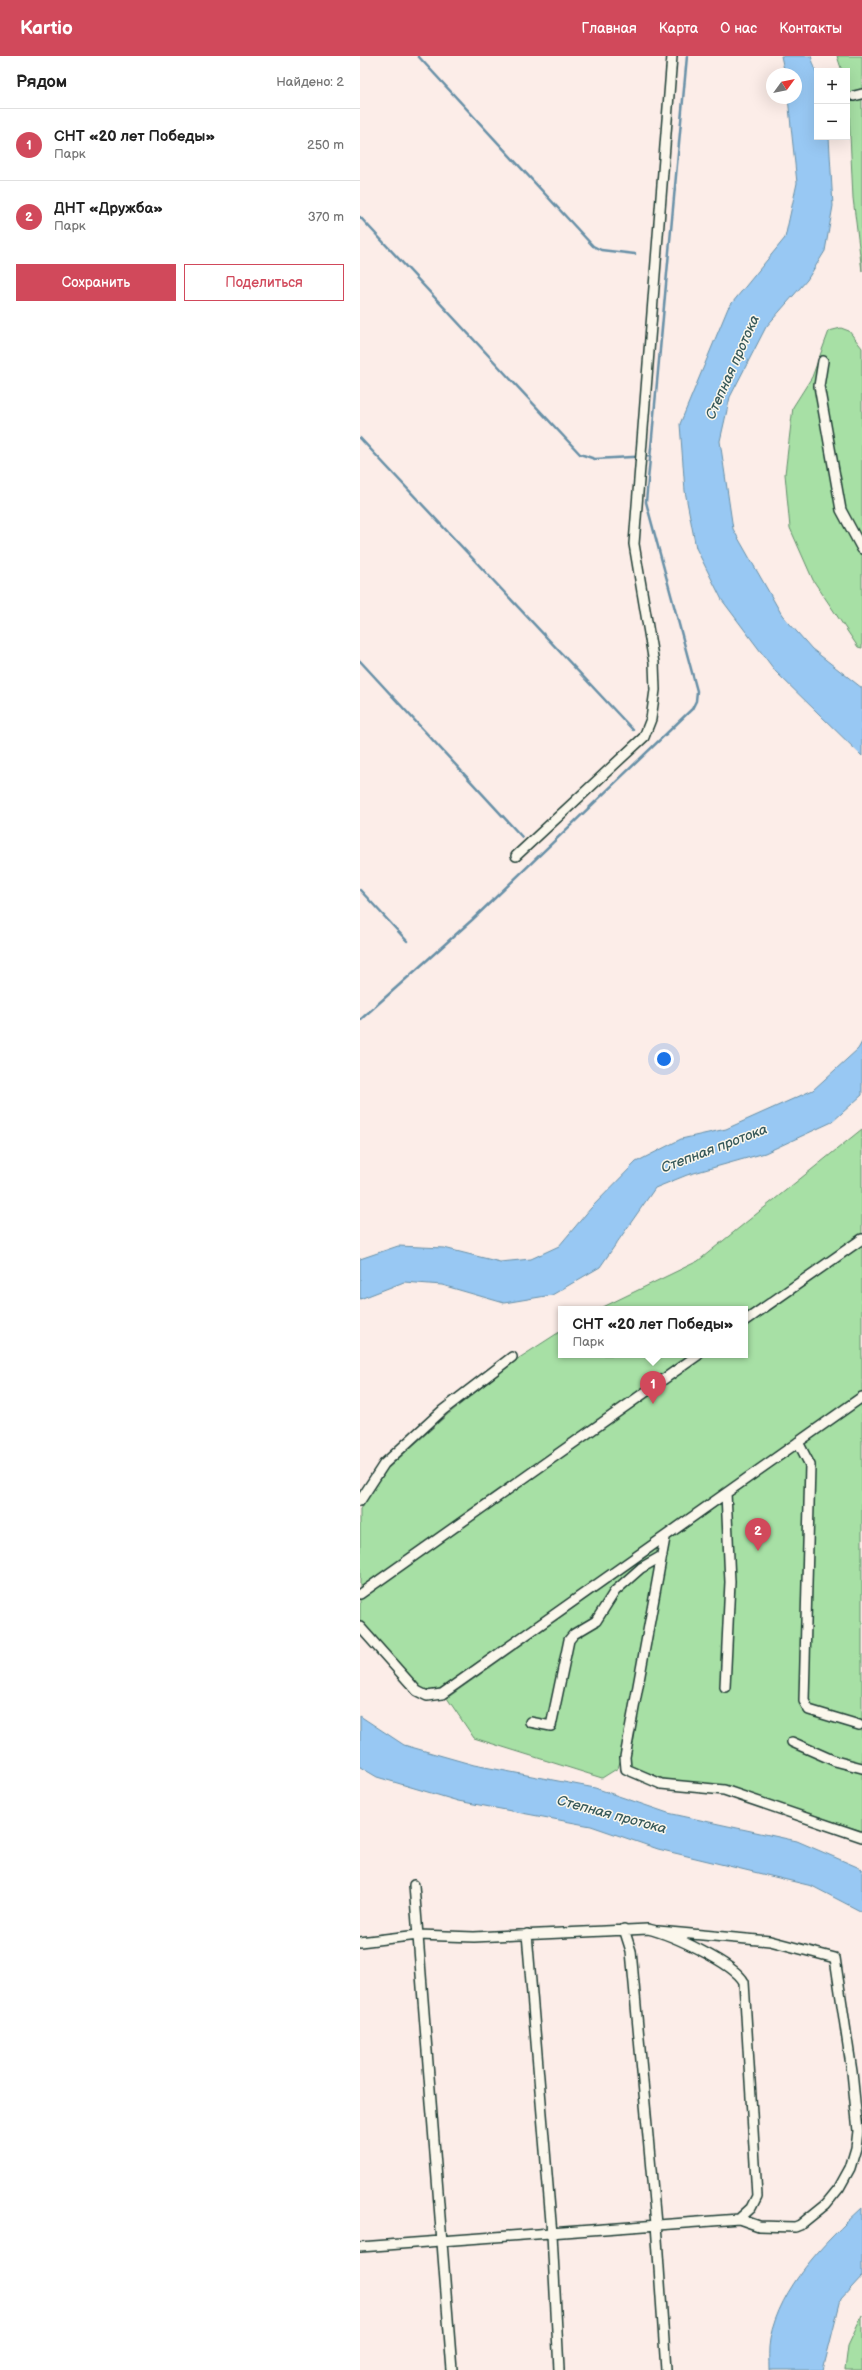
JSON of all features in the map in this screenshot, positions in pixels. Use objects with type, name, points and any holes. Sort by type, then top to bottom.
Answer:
[{"type":"street","points":[[516,856],[644,737],[651,719],[655,690],[654,663],[634,544],[672,56]]},
{"type":"street","points":[[823,361],[819,386],[842,510],[862,549]]},
{"type":"street","points":[[748,1319],[862,1239]]},
{"type":"street","points":[[360,1501],[384,1464],[444,1410],[512,1357]]},
{"type":"street","points":[[360,1594],[694,1358]]},
{"type":"street","points":[[360,1627],[417,1691],[427,1696],[442,1694],[665,1538],[862,1397]]},
{"type":"street","points":[[798,1442],[810,1465],[804,1701],[809,1710],[859,1725]]},
{"type":"street","points":[[725,1687],[730,1582],[726,1493]]},
{"type":"street","points":[[665,1538],[625,1757],[626,1769],[661,1784],[724,1790],[862,1838]]},
{"type":"street","points":[[530,1722],[551,1726],[570,1640],[574,1634],[596,1621],[615,1591],[642,1568],[662,1556]]},
{"type":"street","points":[[792,1742],[835,1761],[862,1768]]},
{"type":"street","points":[[414,1885],[440,2240],[452,2370]]},
{"type":"street","points":[[360,1942],[418,1935],[474,1937],[642,1928],[658,1931],[770,1941],[835,1958],[852,2072],[858,2131],[856,2148],[850,2168],[839,2188],[826,2204],[800,2225],[795,2227],[759,2226],[739,2219],[360,2247]]},
{"type":"street","points":[[624,1929],[630,1950],[656,2224],[666,2370]]},
{"type":"street","points":[[658,1931],[730,1968],[740,1975],[744,1982],[757,2196],[751,2208],[739,2219]]},
{"type":"street","points":[[527,1934],[552,2234],[559,2370]]},
{"type":"green space","points":[[837,56],[862,56],[862,271],[853,198],[850,134],[850,68],[841,68]]},
{"type":"green space","points":[[841,328],[849,331],[862,348],[862,648],[858,647],[813,580],[790,528],[785,474],[793,407],[812,377],[829,331]]},
{"type":"green space","points":[[862,1129],[862,1393],[436,1691],[422,1691],[360,1621],[360,1509],[387,1469],[447,1415],[516,1360],[558,1333],[558,1358],[748,1358],[748,1306],[605,1306],[698,1261]]},
{"type":"green space","points":[[862,1403],[862,1831],[720,1786],[667,1780],[620,1762],[618,1768],[602,1778],[474,1738],[447,1698]]},
{"type":"green space","points":[[862,2316],[862,2370],[845,2370],[848,2346]]},
{"type":"water","name":"Степная протока","points":[[781,56],[811,56],[815,68],[814,140],[829,140],[833,206],[825,251],[807,280],[766,327],[730,397],[720,441],[733,529],[782,615],[812,649],[862,688],[862,756],[776,672],[722,600],[696,548],[685,491],[680,424],[728,308],[785,238],[797,183],[789,104],[802,104],[802,68],[784,68]]},
{"type":"water","name":"Степная протока","points":[[862,1042],[862,1095],[832,1122],[765,1153],[687,1175],[655,1188],[600,1267],[552,1295],[504,1303],[442,1285],[404,1282],[360,1299],[360,1259],[398,1246],[444,1248],[500,1262],[531,1259],[559,1246],[591,1208],[636,1162],[681,1139],[726,1129],[813,1090],[858,1049]]},
{"type":"water","name":"Степная протока","points":[[360,1716],[404,1745],[474,1765],[595,1788],[668,1813],[797,1841],[862,1869],[862,1912],[812,1886],[658,1849],[591,1826],[458,1801],[377,1777],[360,1767]]},
{"type":"water","points":[[862,2208],[862,2276],[841,2299],[823,2370],[769,2370],[770,2339],[775,2320],[793,2284],[819,2251]]},
{"type":"waterway","points":[[418,56],[593,246],[601,250],[635,254]]},
{"type":"waterway","points":[[360,1020],[472,920],[692,709],[696,701],[697,691],[646,502],[687,56]]},
{"type":"waterway","points":[[360,217],[580,454],[595,459],[650,456]]},
{"type":"waterway","points":[[360,438],[633,730]]},
{"type":"waterway","points":[[360,661],[522,837]]},
{"type":"waterway","points":[[360,890],[407,941]]},
{"type":"place","name":"СНТ «20 лет Победы»","points":[[653,1404]]},
{"type":"place","name":"ДНТ «Дружба»","points":[[758,1551]]}]
